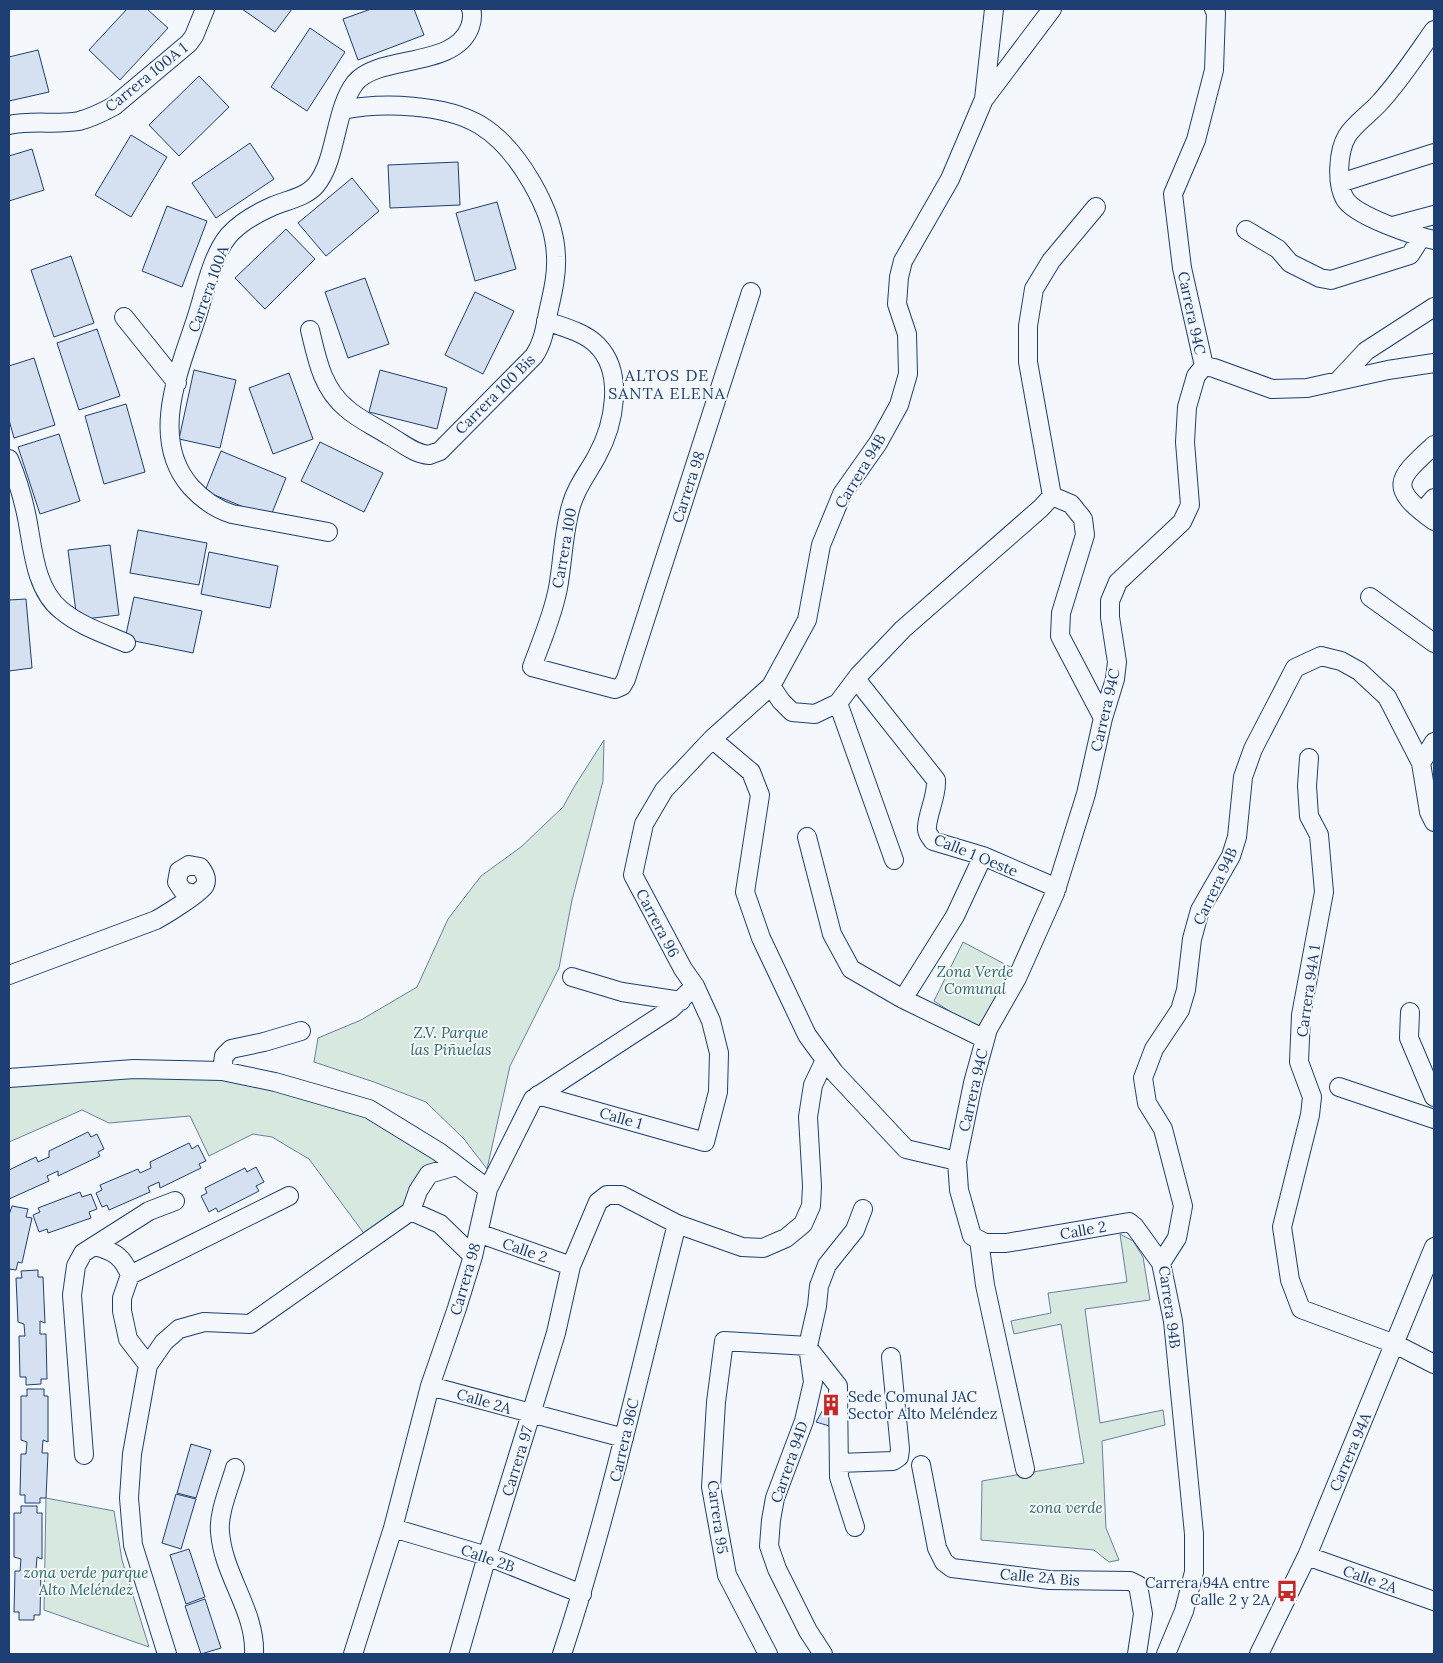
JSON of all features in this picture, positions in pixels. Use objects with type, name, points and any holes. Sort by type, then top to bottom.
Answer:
[{"type":"street","name":"Carrera 100A 1","points":[[9,125],[28,122],[79,121],[102,113],[114,106],[189,43],[194,36],[205,9]]},
{"type":"street","name":"Carrera 100A","points":[[328,532],[232,514],[220,509],[199,495],[182,475],[173,456],[169,440],[170,412],[177,383],[206,288],[222,245],[229,236],[245,221],[265,210],[305,194],[317,184],[324,172],[342,110],[351,89],[363,76],[448,50],[461,42],[472,20],[471,9]]},
{"type":"street","name":"Carrera 94B","points":[[771,686],[807,620],[821,545],[842,494],[878,443],[899,405],[908,374],[907,334],[897,304],[899,277],[903,261],[950,179],[984,99],[994,9]]},
{"type":"street","points":[[984,99],[1052,9]]},
{"type":"street","name":"Carrera 94C","points":[[982,1241],[972,1236],[959,1190],[957,1162],[988,1028],[1017,978],[1057,888],[1086,794],[1103,718],[1115,680],[1117,662],[1110,617],[1110,601],[1118,582],[1182,522],[1190,505],[1185,442],[1187,407],[1196,376],[1204,366],[1182,268],[1173,194],[1196,140],[1214,70],[1216,13],[1214,9]]},
{"type":"street","points":[[1434,30],[1382,100],[1347,135],[1338,167],[1345,199],[1360,212],[1417,236],[1434,240]]},
{"type":"street","name":"Carrera 100 Bis","points":[[310,330],[324,379],[330,391],[340,403],[352,413],[416,451],[429,455],[440,450],[534,356],[543,338],[556,269],[556,250],[552,231],[540,200],[526,173],[498,140],[479,124],[439,111],[383,105],[342,110]]},
{"type":"street","points":[[1340,183],[1434,153]]},
{"type":"street","points":[[1052,496],[1028,362],[1028,326],[1034,290],[1052,261],[1096,207]]},
{"type":"street","points":[[1392,226],[1434,215]]},
{"type":"street","points":[[1246,230],[1278,249],[1290,263],[1320,278],[1332,280],[1410,255],[1417,244],[1417,236]]},
{"type":"street","name":"Carrera 98","points":[[532,668],[610,688],[619,688],[624,682],[751,292]]},
{"type":"street","points":[[1338,381],[1366,351],[1434,307]]},
{"type":"street","points":[[124,317],[177,383]]},
{"type":"street","name":"Carrera 100","points":[[532,668],[556,595],[565,530],[571,504],[603,444],[610,422],[614,396],[614,381],[609,365],[606,357],[597,345],[574,331],[546,321]]},
{"type":"street","points":[[1204,366],[1272,390],[1307,388],[1388,370],[1434,363]]},
{"type":"street","points":[[1434,445],[1409,468],[1403,478],[1402,488],[1411,503],[1428,516],[1434,498]]},
{"type":"street","points":[[9,459],[23,502],[34,558],[47,593],[59,609],[75,620],[126,643]]},
{"type":"street","points":[[771,686],[781,701],[792,712],[815,714],[838,703],[856,680],[903,629],[1041,508],[1052,496]]},
{"type":"street","points":[[1052,496],[1071,504],[1083,519],[1085,535],[1061,613],[1060,636],[1103,718]]},
{"type":"street","points":[[1370,597],[1434,643]]},
{"type":"street","name":"Carrera 94B","points":[[1166,1654],[1184,1612],[1194,1572],[1194,1534],[1174,1321],[1161,1263],[1177,1238],[1183,1206],[1163,1129],[1147,1103],[1142,1078],[1154,1049],[1180,1010],[1186,990],[1192,939],[1200,910],[1231,856],[1236,837],[1243,777],[1253,749],[1295,668],[1321,656],[1341,661],[1359,671],[1387,697],[1421,763]]},
{"type":"street","name":"Calle 1 Oeste","points":[[856,680],[936,780],[936,791],[926,828],[933,841],[983,856],[1057,888]]},
{"type":"street","name":"Carrera 96","points":[[704,1142],[718,1092],[719,1053],[711,1021],[695,986],[683,969],[633,875],[644,824],[664,790],[712,739],[771,686]]},
{"type":"street","points":[[838,703],[894,860]]},
{"type":"street","points":[[712,739],[751,772],[760,795],[745,892],[761,938],[808,1035],[834,1072],[906,1149],[957,1162]]},
{"type":"street","points":[[1434,742],[1421,763],[1428,812],[1434,822]]},
{"type":"street","name":"Carrera 94A 1","points":[[1309,758],[1307,786],[1309,816],[1319,835],[1324,892],[1301,1016],[1299,1062],[1312,1097],[1310,1115],[1282,1227],[1290,1280],[1301,1309],[1394,1344]]},
{"type":"street","points":[[807,837],[832,934],[850,969],[903,999],[985,1039]]},
{"type":"street","points":[[903,999],[955,916],[983,856]]},
{"type":"street","points":[[9,975],[156,920],[169,913],[194,894]]},
{"type":"street","points":[[572,977],[622,992],[681,1000]]},
{"type":"street","name":"Carrera 98","points":[[353,1654],[393,1528],[430,1386],[458,1308],[473,1256],[488,1189],[533,1100],[538,1094],[671,1009],[695,986]]},
{"type":"street","points":[[1410,1012],[1409,1038],[1434,1097]]},
{"type":"street","points":[[222,1071],[224,1056],[230,1049],[264,1042],[301,1030]]},
{"type":"street","name":"Carrera 97","points":[[459,1654],[487,1556],[556,1334],[571,1266],[598,1202],[607,1195],[621,1195],[677,1224],[742,1247],[763,1248],[786,1238],[804,1224],[811,1206],[812,1186],[808,1117],[813,1085],[826,1060]]},
{"type":"street","points":[[9,1078],[134,1069],[222,1071],[275,1082],[368,1109],[431,1146],[488,1189]]},
{"type":"street","points":[[1339,1086],[1434,1119]]},
{"type":"street","name":"Calle 1","points":[[538,1094],[704,1142]]},
{"type":"street","points":[[167,1654],[133,1545],[129,1498],[132,1454],[148,1365],[164,1342],[179,1329],[204,1322],[250,1324],[411,1211],[418,1191],[429,1174],[431,1146]]},
{"type":"street","points":[[429,1174],[456,1166]]},
{"type":"street","points":[[130,1275],[290,1196]]},
{"type":"street","points":[[84,1455],[72,1295],[76,1266],[83,1253],[149,1211],[175,1201]]},
{"type":"street","points":[[855,1527],[839,1477],[838,1386],[808,1346],[817,1306],[819,1286],[827,1265],[855,1230],[863,1209]]},
{"type":"street","points":[[411,1211],[440,1224],[473,1256]]},
{"type":"street","name":"Calle 2","points":[[982,1241],[1006,1243],[1129,1222],[1136,1228],[1161,1263]]},
{"type":"street","name":"Carrera 96C","points":[[562,1654],[582,1594],[613,1485],[677,1224]]},
{"type":"street","name":"Calle 2","points":[[478,1233],[571,1266]]},
{"type":"street","points":[[982,1241],[985,1285],[1025,1469]]},
{"type":"street","points":[[95,1246],[108,1250],[125,1263],[130,1275],[122,1298],[122,1311],[128,1338],[148,1365]]},
{"type":"street","name":"Carrera 94A","points":[[1259,1654],[1307,1556],[1434,1247]]},
{"type":"street","name":"Carrera 95","points":[[768,1654],[727,1574],[710,1487],[716,1402],[724,1341],[808,1346]]},
{"type":"street","points":[[1394,1344],[1434,1364]]},
{"type":"street","name":"Carrera 94D","points":[[808,1346],[813,1382],[804,1421],[775,1498],[771,1520],[770,1546],[777,1569],[808,1631],[823,1654]]},
{"type":"street","points":[[839,1463],[893,1461],[899,1457],[900,1449],[891,1357]]},
{"type":"street","name":"Calle 2A","points":[[430,1386],[624,1438]]},
{"type":"street","name":"Calle 2A Bis","points":[[921,1466],[937,1548],[944,1562],[952,1568],[1049,1580],[1130,1582],[1138,1585],[1143,1614],[1137,1654]]},
{"type":"street","points":[[235,1468],[219,1531],[228,1569],[245,1608],[255,1642],[254,1654]]},
{"type":"street","name":"Calle 2B","points":[[393,1528],[487,1556],[582,1594]]},
{"type":"street","name":"Calle 2A","points":[[1307,1556],[1434,1601]]},
{"type":"green space","name":"Z.V. Parque las Piñuelas","points":[[604,740],[603,781],[572,900],[559,968],[510,1066],[487,1169],[464,1139],[426,1102],[314,1062],[318,1038],[361,1020],[417,987],[448,919],[481,876],[521,847],[563,807]]},
{"type":"green space","name":"Zona Verde Comunal","points":[[963,942],[1014,969],[977,1029],[934,1001]]},
{"type":"green space","points":[[215,1075],[367,1111],[453,1166],[429,1172],[410,1210],[368,1239],[309,1159],[272,1137],[253,1134],[209,1156],[190,1116],[109,1123],[82,1110],[9,1142],[9,1082]]},
{"type":"green space","name":"zona verde","points":[[1120,1234],[1133,1241],[1143,1257],[1150,1300],[1085,1309],[1100,1423],[1163,1410],[1165,1425],[1102,1441],[1106,1528],[1119,1560],[1109,1562],[1094,1550],[981,1540],[982,1481],[1084,1463],[1061,1324],[1014,1334],[1011,1321],[1051,1313],[1048,1293],[1127,1282]]},
{"type":"green space","name":"zona verde parque Alto Meléndez","points":[[46,1498],[114,1511],[122,1560],[149,1647],[44,1610]]},
{"type":"building","points":[[127,9],[147,9],[168,28],[120,80],[89,50]]},
{"type":"building","points":[[242,9],[292,9],[275,32]]},
{"type":"building","points":[[371,9],[414,9],[424,35],[358,60],[343,19]]},
{"type":"building","points":[[310,28],[345,52],[307,111],[271,87]]},
{"type":"building","points":[[38,50],[49,92],[9,101],[9,57]]},
{"type":"building","points":[[199,76],[229,107],[179,156],[149,125]]},
{"type":"building","points":[[131,135],[167,157],[131,217],[95,195]]},
{"type":"building","points":[[250,143],[274,179],[216,218],[192,183]]},
{"type":"building","points":[[32,149],[44,190],[9,201],[9,156]]},
{"type":"building","points":[[458,162],[460,205],[390,208],[388,165]]},
{"type":"building","points":[[352,178],[379,211],[326,256],[298,223]]},
{"type":"building","points":[[497,202],[516,269],[475,281],[456,213]]},
{"type":"building","points":[[167,206],[207,221],[182,287],[142,271]]},
{"type":"building","points":[[286,229],[315,259],[265,309],[235,278]]},
{"type":"building","points":[[71,256],[94,323],[54,337],[31,270]]},
{"type":"building","points":[[365,278],[389,344],[348,358],[325,292]]},
{"type":"building","points":[[475,292],[514,311],[483,374],[445,355]]},
{"type":"building","points":[[97,329],[120,396],[79,410],[57,343]]},
{"type":"building","points":[[34,358],[55,425],[14,438],[9,420],[9,366]]},
{"type":"building","points":[[194,370],[236,380],[220,448],[179,439]]},
{"type":"building","points":[[380,370],[447,388],[437,429],[369,412]]},
{"type":"building","points":[[289,373],[313,439],[273,454],[249,388]]},
{"type":"building","points":[[126,404],[145,472],[104,484],[85,416]]},
{"type":"building","points":[[59,434],[80,501],[40,514],[18,447]]},
{"type":"building","points":[[320,442],[383,473],[364,512],[301,481]]},
{"type":"building","points":[[221,451],[286,478],[270,518],[205,491]]},
{"type":"building","points":[[138,530],[207,543],[199,585],[130,573]]},
{"type":"building","points":[[110,545],[119,615],[77,620],[68,550]]},
{"type":"building","points":[[209,552],[278,566],[270,608],[201,594]]},
{"type":"building","points":[[134,597],[202,611],[193,653],[125,639]]},
{"type":"building","points":[[26,599],[32,668],[9,671],[9,600]]},
{"type":"building","points":[[88,1132],[91,1137],[97,1134],[104,1149],[98,1152],[100,1156],[58,1176],[58,1171],[47,1176],[49,1181],[9,1199],[9,1170],[36,1157],[38,1162],[49,1157],[49,1151]]},
{"type":"building","points":[[189,1143],[192,1149],[198,1145],[206,1161],[199,1164],[201,1168],[160,1188],[159,1182],[148,1187],[150,1192],[109,1210],[107,1205],[102,1207],[96,1193],[102,1190],[100,1185],[138,1169],[140,1173],[151,1168],[150,1162]]},
{"type":"building","points":[[256,1167],[264,1182],[256,1186],[259,1191],[218,1212],[216,1208],[209,1212],[201,1196],[207,1193],[205,1188],[245,1168],[247,1172]]},
{"type":"building","points":[[80,1192],[82,1197],[91,1194],[97,1209],[89,1212],[91,1218],[48,1233],[47,1229],[39,1232],[33,1215],[40,1212],[38,1208]]},
{"type":"building","points":[[12,1206],[28,1209],[26,1217],[32,1218],[22,1263],[18,1262],[16,1270],[9,1269],[9,1215]]},
{"type":"building","points":[[38,1270],[38,1277],[43,1277],[45,1323],[40,1321],[40,1334],[46,1334],[47,1379],[41,1379],[41,1384],[26,1385],[26,1377],[20,1377],[19,1336],[25,1336],[24,1324],[18,1322],[16,1278],[22,1278],[21,1271]]},
{"type":"building","name":"Sede Comunal JAC Sector Alto Meléndez","points":[[835,1388],[836,1428],[816,1422]]},
{"type":"building","points":[[27,1389],[44,1389],[44,1396],[48,1396],[48,1442],[43,1440],[42,1453],[48,1453],[46,1498],[40,1498],[40,1503],[25,1503],[25,1495],[20,1495],[21,1454],[26,1454],[27,1442],[21,1440],[21,1396],[27,1396]]},
{"type":"building","points":[[191,1444],[211,1450],[196,1498],[177,1493]]},
{"type":"building","points":[[176,1494],[196,1499],[181,1549],[162,1543]]},
{"type":"building","points":[[21,1506],[37,1506],[37,1513],[42,1513],[42,1559],[37,1557],[36,1570],[41,1570],[40,1615],[34,1615],[34,1620],[19,1620],[19,1612],[14,1612],[15,1571],[20,1571],[21,1559],[14,1557],[14,1513],[21,1513]]},
{"type":"building","points":[[189,1549],[205,1597],[186,1604],[170,1555]]},
{"type":"building","points":[[205,1599],[221,1648],[201,1654],[185,1606]]},
{"type":"place","name":"Sede Comunal JAC Sector Alto Meléndez","points":[[831,1405]]},
{"type":"place","name":"Carrera 94A entre Calle 2 y 2A","points":[[1287,1591]]},
{"type":"district","name":"ALTOS DE SANTA ELENA","points":[[667,384]]}]
